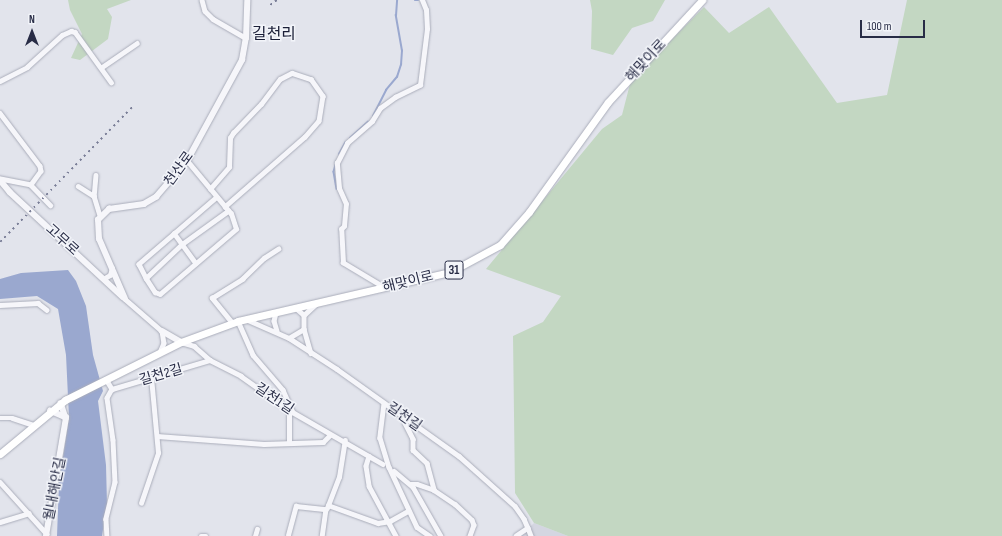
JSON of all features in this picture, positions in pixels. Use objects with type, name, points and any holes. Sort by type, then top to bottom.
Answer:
[{"type":"main road","name":"해맞이로","points":[[104,380],[161,350],[235,322],[297,309],[450,272],[472,262],[507,239],[608,102],[702,0]]},
{"type":"main road","name":"31","points":[[63,401],[104,380]]},
{"type":"main road","points":[[0,454],[63,401]]},
{"type":"street","points":[[202,0],[209,15],[246,38]]},
{"type":"street","name":"천산로","points":[[100,216],[109,209],[144,204],[156,197],[187,161],[242,60],[246,38],[247,0]]},
{"type":"street","points":[[385,288],[343,263],[341,229],[344,226],[346,204],[339,188],[337,169],[347,143],[372,121],[380,108],[395,97],[420,85],[427,29],[426,10],[422,0]]},
{"type":"street","points":[[0,81],[27,67],[62,35],[71,31],[75,32],[112,82]]},
{"type":"street","points":[[102,67],[137,43]]},
{"type":"street","points":[[146,278],[182,244],[227,209],[305,137],[319,121],[323,96],[311,79],[292,73],[280,79],[261,104],[233,133],[230,138],[229,167],[210,189]]},
{"type":"street","points":[[0,113],[40,166],[39,176],[31,186]]},
{"type":"street","points":[[187,161],[210,189],[217,197],[227,209],[237,224],[235,233],[196,263],[160,294],[155,292],[139,264],[217,197]]},
{"type":"street","points":[[96,175],[94,196],[100,216],[97,229],[125,299],[162,331],[181,342]]},
{"type":"street","points":[[0,180],[31,186],[50,204]]},
{"type":"street","name":"고무로","points":[[0,180],[10,192],[105,278],[125,299]]},
{"type":"street","points":[[78,186],[94,196]]},
{"type":"street","points":[[174,233],[196,263]]},
{"type":"street","points":[[278,249],[264,258],[242,279],[212,298],[235,322],[253,354],[283,390],[291,411],[289,442]]},
{"type":"street","points":[[105,278],[110,276],[112,268]]},
{"type":"street","points":[[0,305],[38,303],[47,310]]},
{"type":"street","points":[[311,353],[304,329],[304,315],[317,303]]},
{"type":"street","points":[[297,309],[304,315]]},
{"type":"street","points":[[276,313],[274,321],[277,331]]},
{"type":"street","name":"길천길","points":[[248,320],[277,331],[289,338],[459,456],[515,506],[531,536]]},
{"type":"street","points":[[289,338],[304,329]]},
{"type":"street","points":[[161,350],[164,343],[162,331]]},
{"type":"street","name":"길천1길","points":[[181,342],[194,346],[210,360],[241,376],[291,411],[330,435],[345,440],[383,464]]},
{"type":"street","name":"길천2길","points":[[112,389],[210,360]]},
{"type":"street","points":[[141,503],[158,453],[151,378]]},
{"type":"street","points":[[104,380],[112,389],[107,398],[113,440],[114,482],[106,519],[107,536]]},
{"type":"street","points":[[63,401],[66,418]]},
{"type":"street","points":[[384,403],[380,438],[389,467],[408,511],[417,527],[430,536]]},
{"type":"street","points":[[50,411],[66,418]]},
{"type":"street","points":[[0,418],[12,418],[34,425]]},
{"type":"street","name":"월내해안길","points":[[46,535],[66,418]]},
{"type":"street","points":[[407,419],[405,423],[413,439],[413,450],[427,463],[434,490]]},
{"type":"street","points":[[156,436],[195,438],[225,443],[323,442],[330,435]]},
{"type":"street","points":[[322,536],[327,507],[339,477],[345,440]]},
{"type":"street","points":[[369,456],[366,466],[369,486],[390,521],[396,536]]},
{"type":"street","points":[[394,471],[411,484],[441,536]]},
{"type":"street","name":"월내해안길","points":[[0,482],[17,501],[30,512],[46,535]]},
{"type":"street","points":[[411,484],[417,484],[434,490],[472,520],[474,525],[470,536]]},
{"type":"street","points":[[288,535],[296,506],[327,507],[378,523],[390,521],[408,511]]},
{"type":"street","points":[[0,522],[30,512]]},
{"type":"street","points":[[516,536],[528,528]]},
{"type":"street","points":[[255,536],[257,529]]},
{"type":"street","points":[[201,536],[206,536]]},
{"type":"shaded area","points":[[534,523],[568,536],[521,536]]},
{"type":"green space","points":[[68,0],[131,0],[107,9],[112,17],[108,39],[80,60],[71,58],[82,34],[70,10]]},
{"type":"green space","points":[[590,0],[665,0],[653,21],[632,28],[613,55],[591,49],[592,11]]},
{"type":"green space","points":[[907,0],[1002,0],[1002,536],[568,536],[534,523],[515,493],[513,336],[543,322],[561,296],[486,269],[602,129],[622,115],[631,80],[704,7],[729,33],[769,7],[837,103],[887,95]]},
{"type":"water","points":[[68,270],[76,281],[86,306],[93,355],[103,391],[98,401],[106,465],[107,504],[102,536],[57,536],[59,483],[69,418],[66,355],[58,309],[37,296],[0,299],[0,279],[21,273]]},
{"type":"waterway","points":[[373,116],[386,90],[397,77],[401,65],[402,51],[396,16],[397,0]]},
{"type":"waterway","points":[[350,138],[368,122]]},
{"type":"waterway","points":[[339,154],[345,143]]},
{"type":"waterway","points":[[336,165],[334,172],[337,189]]},
{"type":"railway","points":[[270,5],[277,0]]},
{"type":"railway","points":[[0,242],[132,107]]},
{"type":"district","name":"길천리","points":[[274,35]]}]
